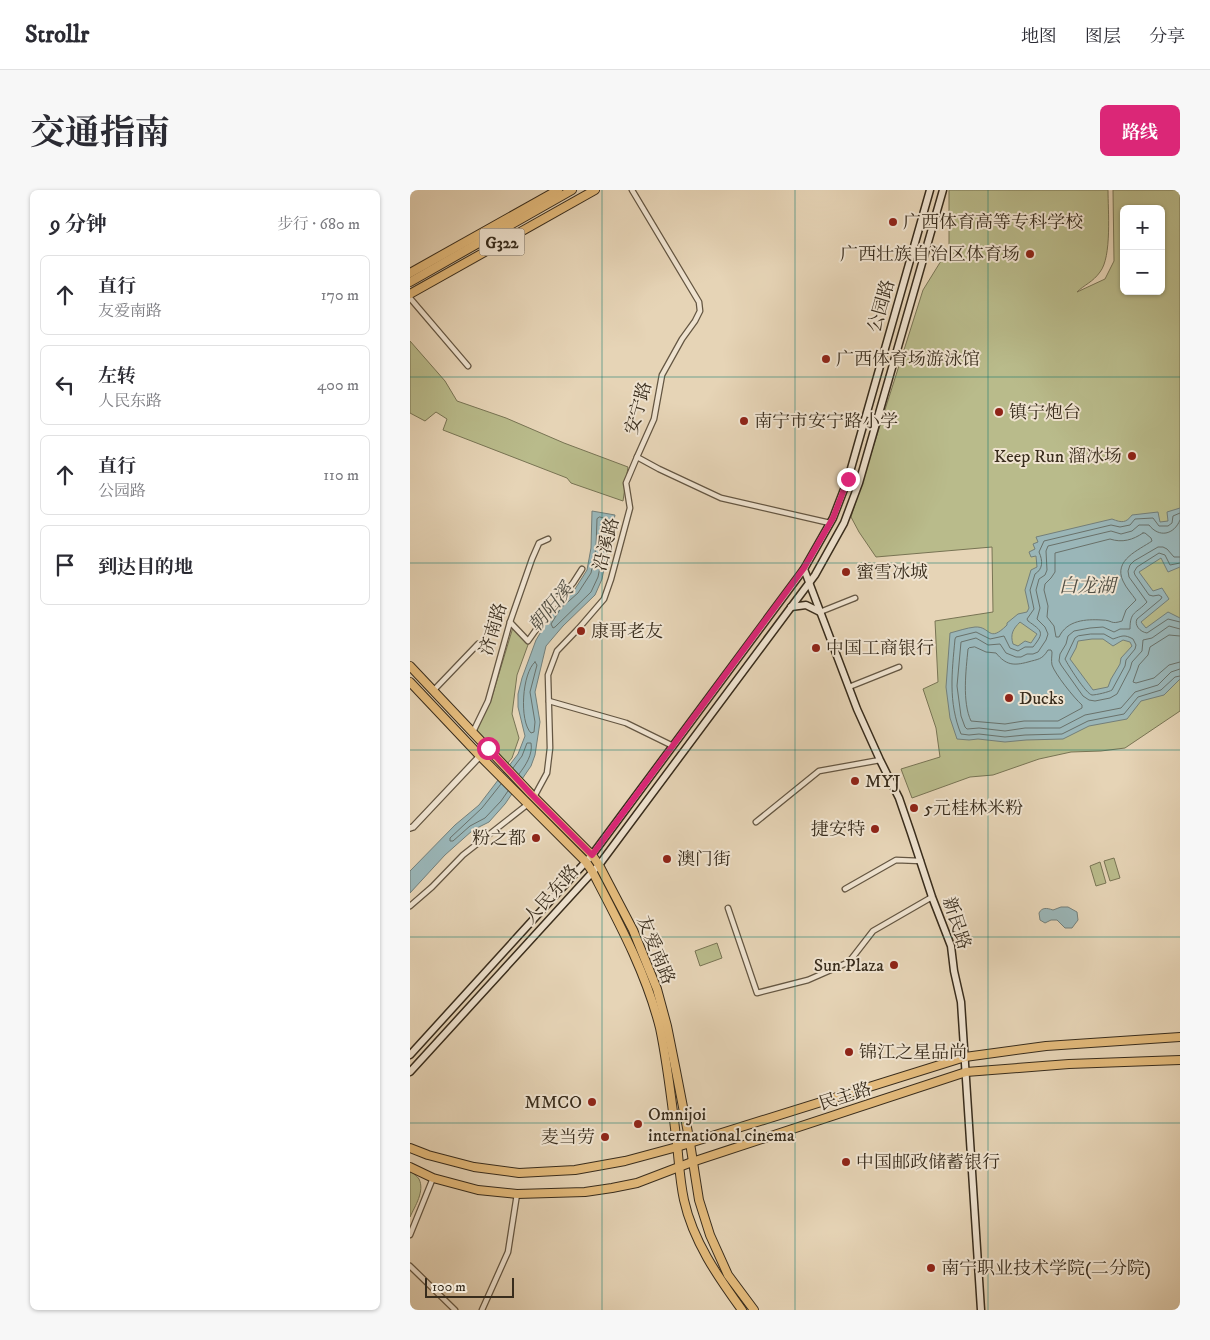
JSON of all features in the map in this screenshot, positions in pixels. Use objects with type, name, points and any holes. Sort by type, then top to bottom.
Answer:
[{"type":"main road","name":"G322","points":[[410,273],[558,190]]},
{"type":"main road","points":[[410,282],[572,190]]},
{"type":"main road","points":[[410,289],[586,190]]},
{"type":"main road","name":"G322","points":[[410,294],[595,190]]},
{"type":"main road","name":"公园路","points":[[804,568],[830,523],[848,479],[930,190]]},
{"type":"main road","name":"公园路","points":[[810,582],[844,523],[859,482],[943,190]]},
{"type":"main road","name":"新民路","points":[[804,568],[849,687],[898,798],[932,896],[952,946],[954,971],[961,1002],[981,1310]]},
{"type":"main road","name":"人民东路","points":[[410,1055],[592,855],[804,568]]},
{"type":"main road","name":"人民东路","points":[[410,1072],[599,865],[810,582]]},
{"type":"main road","points":[[791,607],[806,605],[820,612]]},
{"type":"main road","name":"友爱南路","points":[[410,666],[532,796],[592,855],[599,865],[633,930],[657,989],[667,1026],[699,1200],[710,1235],[728,1275],[754,1310]]},
{"type":"main road","name":"友爱南路","points":[[410,682],[586,862],[592,871],[625,934],[648,988],[659,1027],[668,1070],[684,1202],[698,1240],[720,1280],[742,1310]]},
{"type":"main road","name":"民主路","points":[[410,1148],[428,1155],[474,1167],[519,1173],[583,1168],[624,1161],[677,1147],[965,1057],[1046,1046],[1180,1037]]},
{"type":"main road","name":"民主路","points":[[410,1167],[433,1178],[478,1190],[517,1194],[585,1192],[637,1183],[692,1162],[966,1072],[1069,1064],[1180,1060]]},
{"type":"street","name":"安宁路","points":[[632,190],[699,302],[700,311],[662,375],[654,419],[637,457],[659,470],[721,498],[830,523]]},
{"type":"street","points":[[410,298],[468,366]]},
{"type":"street","name":"沿溪路","points":[[532,796],[547,773],[550,748],[548,675],[557,651],[604,599],[611,580],[630,508],[626,483],[637,457]]},
{"type":"street","name":"济南路","points":[[473,732],[488,701],[510,622],[532,559],[539,543],[548,539]]},
{"type":"street","points":[[510,622],[528,641],[582,569]]},
{"type":"street","points":[[820,612],[855,598]]},
{"type":"street","points":[[433,690],[478,644]]},
{"type":"street","points":[[849,687],[899,667]]},
{"type":"street","points":[[549,701],[626,723],[673,746]]},
{"type":"street","points":[[410,828],[483,758]]},
{"type":"street","points":[[756,822],[819,771],[880,760]]},
{"type":"street","points":[[410,906],[432,887],[463,855],[526,802]]},
{"type":"street","points":[[845,889],[896,860],[921,861]]},
{"type":"street","points":[[728,908],[757,993],[808,980],[849,962],[873,931],[932,896]]},
{"type":"street","points":[[410,1235],[433,1178]]},
{"type":"street","points":[[482,1310],[508,1252],[517,1194]]},
{"type":"street","points":[[410,1266],[455,1310]]},
{"type":"green space","points":[[949,190],[1108,190],[1108,245],[1104,265],[1094,278],[1077,292],[1105,279],[1114,261],[1113,190],[1180,190],[1180,711],[1125,748],[1071,752],[1039,759],[993,775],[970,777],[912,798],[901,769],[940,757],[936,728],[923,689],[938,682],[935,621],[993,612],[992,547],[876,557],[851,517],[923,290],[949,248]]},
{"type":"green space","points":[[410,341],[445,381],[457,401],[506,418],[564,443],[628,467],[623,501],[571,483],[567,478],[443,430],[447,419],[436,412],[425,421],[410,413]]},
{"type":"green space","points":[[514,624],[529,642],[517,675],[512,714],[519,738],[512,758],[507,764],[476,732],[491,700]]},
{"type":"green space","points":[[1114,858],[1120,878],[1110,881],[1104,861]]},
{"type":"green space","points":[[1100,862],[1106,883],[1096,886],[1090,866]]},
{"type":"green space","points":[[717,943],[722,958],[700,966],[695,951]]},
{"type":"green space","points":[[410,1171],[419,1179],[421,1188],[419,1198],[410,1217]]},
{"type":"water","name":"白龙湖","points":[[1180,508],[1180,567],[1168,572],[1161,558],[1139,572],[1153,591],[1162,588],[1169,599],[1141,622],[1146,628],[1168,612],[1180,618],[1180,679],[1164,695],[1141,701],[1127,719],[1089,726],[1063,739],[1005,742],[957,739],[950,718],[946,687],[950,633],[980,627],[993,634],[1001,630],[1018,614],[1027,612],[1029,608],[1025,590],[1031,570],[1037,567],[1036,556],[1031,557],[1029,552],[1035,549],[1033,544],[1038,542],[1036,537],[1112,519],[1124,522],[1132,515],[1158,512],[1160,522],[1168,521],[1167,512]],"holes":[[[1020,622],[1037,634],[1031,643],[1025,641],[1018,646],[1013,644],[1012,634]],[[1103,639],[1113,646],[1123,640],[1130,642],[1132,646],[1121,658],[1120,664],[1108,687],[1093,690],[1070,659],[1078,641]]]},
{"type":"water","points":[[592,511],[615,515],[602,579],[595,595],[563,626],[546,646],[535,692],[540,722],[535,755],[531,766],[505,804],[489,822],[473,830],[445,855],[410,893],[410,871],[455,825],[479,805],[518,754],[525,736],[518,707],[518,694],[522,678],[536,640],[557,605],[575,589],[587,570],[591,548]]},
{"type":"water","points":[[1068,907],[1077,912],[1078,920],[1072,928],[1065,928],[1057,920],[1045,923],[1040,920],[1039,913],[1043,909],[1053,910]]},
{"type":"place","name":"广西体育高等专科学校","points":[[893,222]]},
{"type":"place","name":"广西壮族自治区体育场","points":[[1030,254]]},
{"type":"place","name":"广西体育场游泳馆","points":[[826,359]]},
{"type":"place","name":"镇宁炮台","points":[[999,412]]},
{"type":"place","name":"南宁市安宁路小学","points":[[744,421]]},
{"type":"place","name":"Keep Run 溜冰场","points":[[1132,456]]},
{"type":"place","name":"蜜雪冰城","points":[[846,572]]},
{"type":"place","name":"康哥老友","points":[[581,631]]},
{"type":"place","name":"中国工商银行","points":[[816,648]]},
{"type":"place","name":"Ducks","points":[[1009,698]]},
{"type":"place","name":"MYJ","points":[[855,781]]},
{"type":"place","name":"5元桂林米粉","points":[[914,808]]},
{"type":"place","name":"捷安特","points":[[875,829]]},
{"type":"place","name":"粉之都","points":[[536,838]]},
{"type":"place","name":"澳门街","points":[[667,859]]},
{"type":"place","name":"Sun Plaza","points":[[894,965]]},
{"type":"place","name":"锦江之星品尚","points":[[849,1052]]},
{"type":"place","name":"MMCO","points":[[592,1102]]},
{"type":"place","name":"Omnijoi international cinema","points":[[638,1124]]},
{"type":"place","name":"麦当劳","points":[[605,1137]]},
{"type":"place","name":"中国邮政储蓄银行","points":[[846,1162]]},
{"type":"place","name":"南宁职业技术学院(二分院)","points":[[931,1268]]},
{"type":"route","points":[[488,748],[592,855],[804,568],[833,518],[848,479]]},
{"type":"water label","name":"朝阳溪","points":[[550,607]]}]
